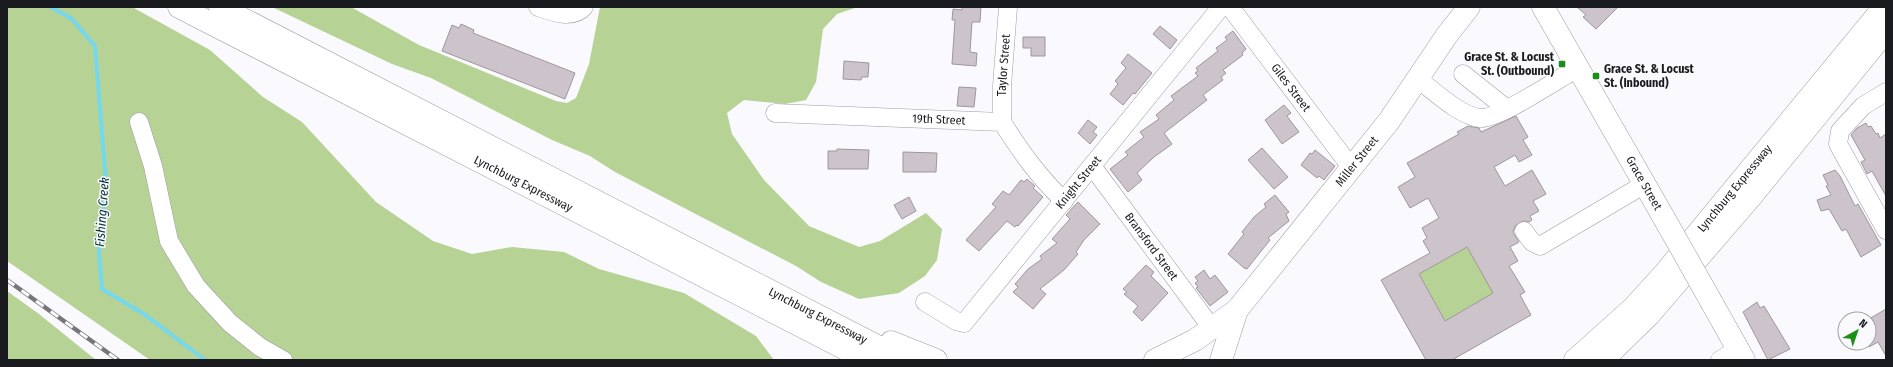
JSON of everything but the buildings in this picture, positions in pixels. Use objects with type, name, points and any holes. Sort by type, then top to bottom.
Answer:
[{"type":"main road","name":"Lynchburg Expressway","points":[[179,7],[866,360]]},
{"type":"main road","name":"Lynchburg Expressway","points":[[220,7],[904,360]]},
{"type":"main road","name":"Miller Street","points":[[1237,310],[1389,121],[1447,35],[1469,7]]},
{"type":"main road","name":"Lynchburg Expressway","points":[[1575,360],[1633,308],[1664,274],[1884,7]]},
{"type":"main road","name":"Grace Street","points":[[1546,8],[1578,68],[1712,303],[1734,356]]},
{"type":"main road","name":"Lynchburg Expressway","points":[[1603,360],[1616,349],[1659,304],[1750,198],[1886,32]]},
{"type":"main road","points":[[807,310],[936,360]]},
{"type":"main road","points":[[1155,360],[1195,340],[1211,327],[1237,310]]},
{"type":"main road","points":[[1220,360],[1237,310]]},
{"type":"street","points":[[538,7],[550,12],[566,14],[584,7]]},
{"type":"street","name":"Taylor Street","points":[[1002,122],[1002,86],[1008,7]]},
{"type":"street","name":"Knight Street","points":[[924,302],[956,321],[964,323],[1221,7]]},
{"type":"street","name":"Giles Street","points":[[1230,7],[1351,167]]},
{"type":"street","points":[[1418,79],[1456,107],[1479,118],[1488,117],[1507,108],[1578,68]]},
{"type":"street","points":[[1463,74],[1507,108]]},
{"type":"street","points":[[1886,92],[1863,106],[1840,131],[1838,144],[1886,230]]},
{"type":"street","name":"19th Street","points":[[775,112],[1002,122]]},
{"type":"street","points":[[139,122],[153,166],[170,241],[196,286],[230,323],[260,347],[283,360]]},
{"type":"street","points":[[1002,122],[1024,157],[1039,175],[1064,200]]},
{"type":"street","name":"Bransford Street","points":[[1092,166],[1211,327]]},
{"type":"street","points":[[1524,231],[1532,242],[1540,246],[1645,184]]},
{"type":"green space","points":[[7,7],[132,7],[210,50],[263,97],[302,122],[376,202],[433,241],[472,254],[512,247],[564,252],[599,269],[684,293],[756,336],[774,360],[150,360],[7,261]]},
{"type":"green space","points":[[272,7],[351,7],[419,45],[556,101],[567,103],[576,98],[589,64],[600,7],[858,7],[837,14],[823,29],[816,82],[806,100],[785,104],[744,100],[727,113],[732,134],[764,180],[809,226],[859,247],[880,241],[926,213],[942,229],[937,260],[925,276],[899,293],[859,299],[821,282],[796,266],[615,172],[590,156],[552,140],[431,78],[392,64]]},
{"type":"green space","points":[[1467,247],[1487,282],[1502,288],[1445,321],[1419,274]]},
{"type":"green space","points":[[7,291],[39,314],[96,360],[7,360]]},
{"type":"waterway","name":"Fishing Creek","points":[[51,7],[72,19],[95,46],[106,183],[99,254],[102,289],[144,314],[205,360]]},
{"type":"railway","points":[[7,280],[118,360]]},
{"type":"place","name":"Grace St. & Locust St. (Outbound)","points":[[1562,64]]},
{"type":"place","name":"Grace St. & Locust St. (Inbound)","points":[[1596,76]]}]
